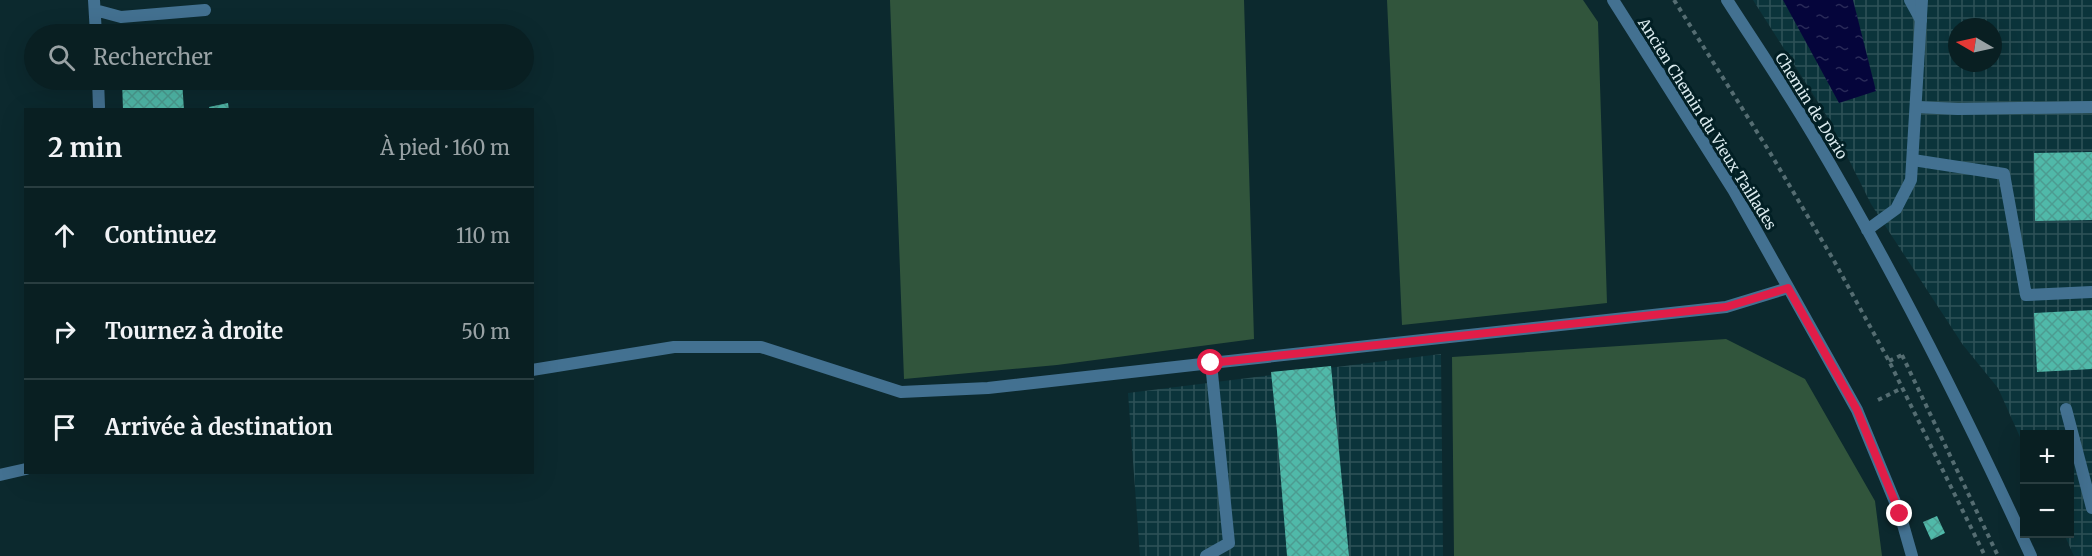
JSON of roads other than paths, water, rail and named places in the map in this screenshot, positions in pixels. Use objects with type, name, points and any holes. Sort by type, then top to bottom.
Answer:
[{"type":"street","name":"Ancien Chemin du Vieux Taillades","points":[[1613,0],[1734,191],[1857,410],[1900,514],[1912,556]]},
{"type":"street","name":"Chemin de Dorio","points":[[1727,0],[1812,134],[1867,230],[1928,342],[2031,556]]},
{"type":"street","points":[[1910,0],[1921,20]]},
{"type":"street","points":[[1867,230],[1896,209],[1911,180],[1922,0]]},
{"type":"street","points":[[95,24],[94,5],[121,17],[205,10]]},
{"type":"street","points":[[98,90],[99,107]]},
{"type":"street","points":[[1917,107],[2092,107]]},
{"type":"street","points":[[1913,160],[2004,174],[2026,295],[2092,292]]},
{"type":"street","points":[[534,370],[674,346],[761,347],[901,392],[988,388],[1726,307],[1788,288]]},
{"type":"street","points":[[1206,556],[1229,543],[1211,363]]},
{"type":"street","points":[[2066,408],[2092,508]]},
{"type":"street","points":[[0,475],[24,469]]},
{"type":"water","points":[[1783,0],[1853,0],[1876,91],[1839,103]]}]
